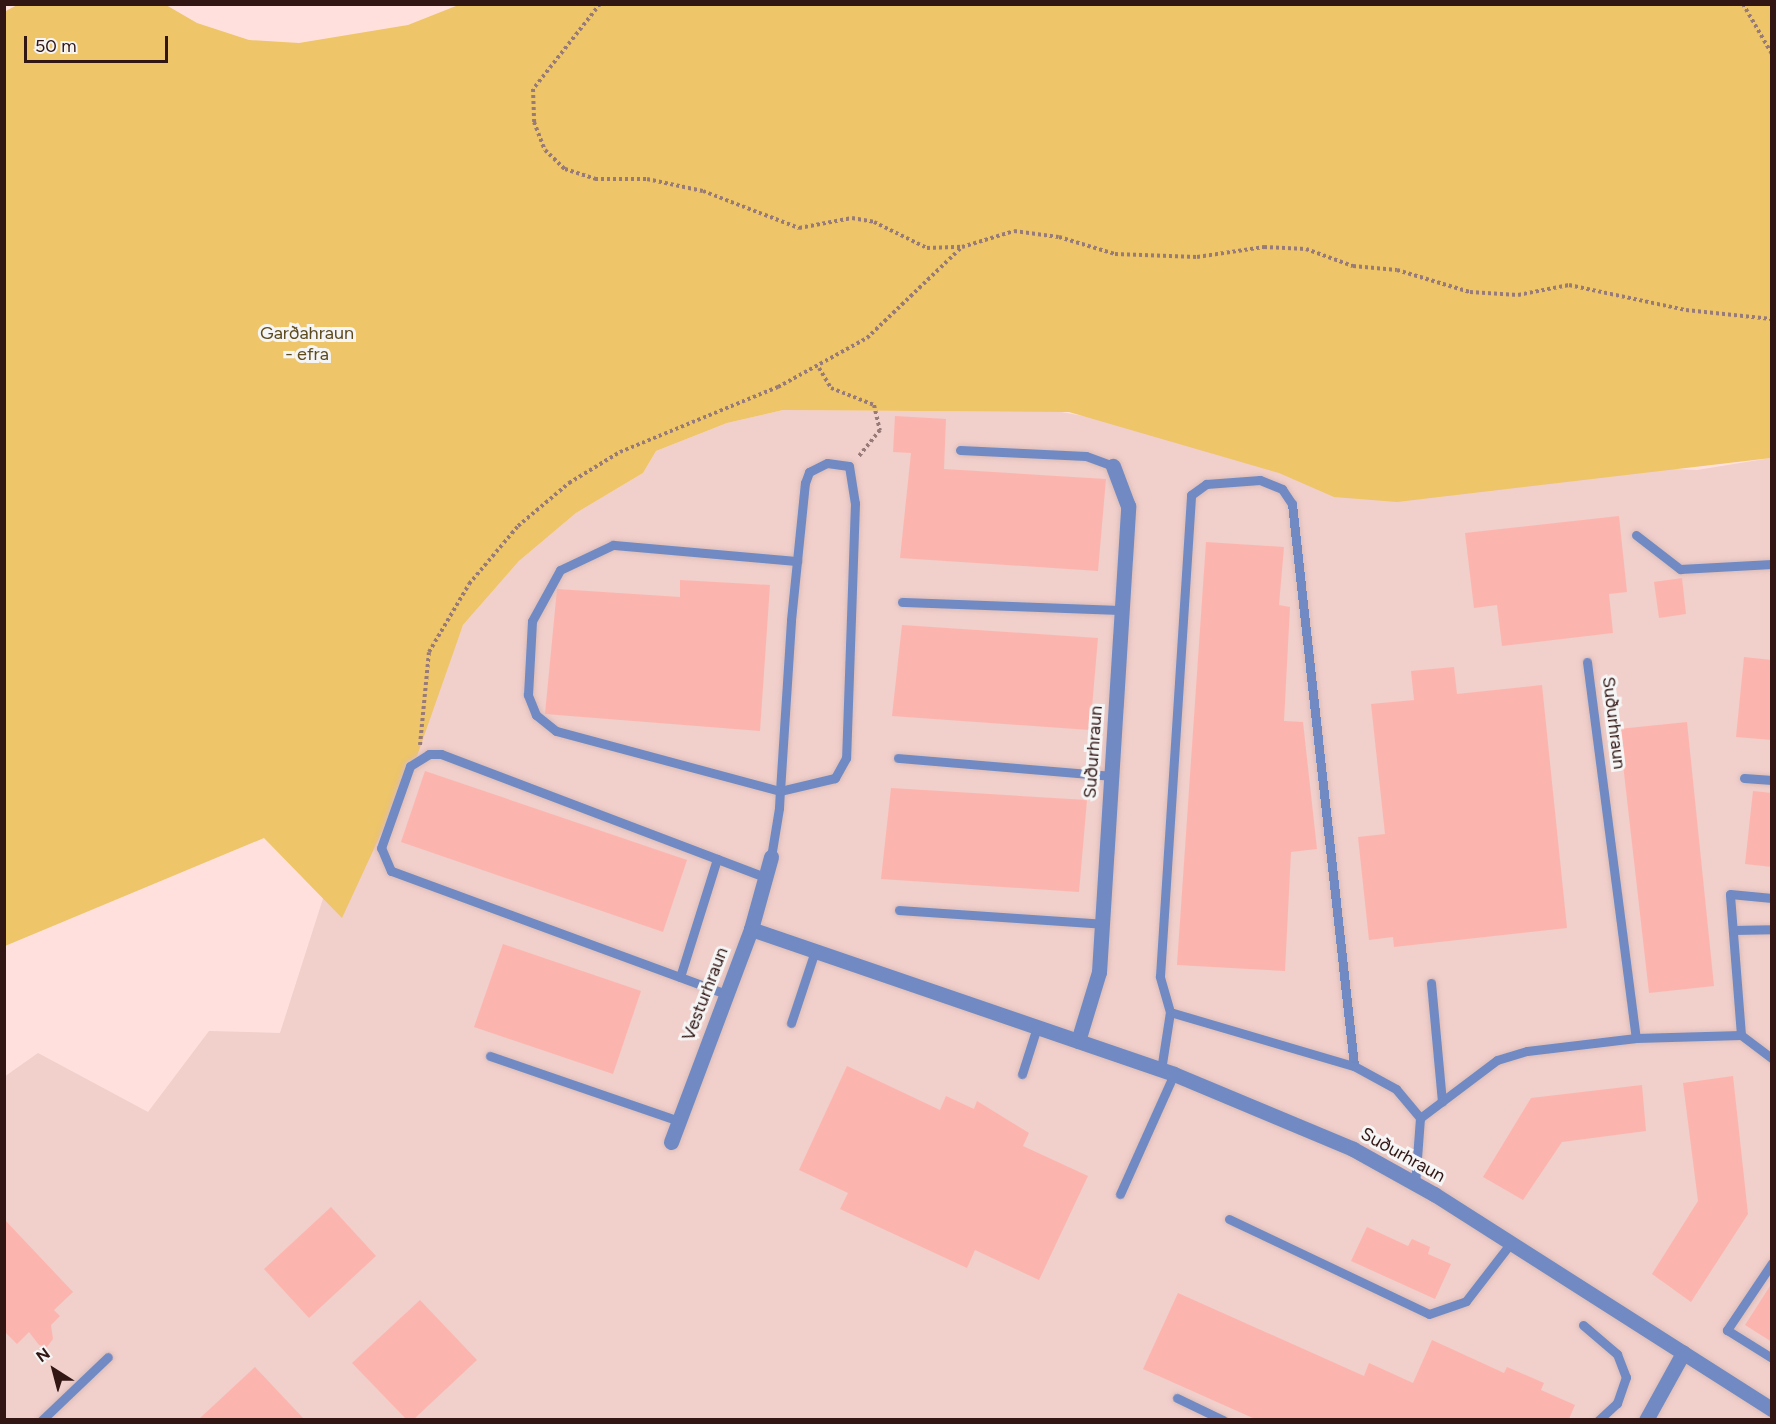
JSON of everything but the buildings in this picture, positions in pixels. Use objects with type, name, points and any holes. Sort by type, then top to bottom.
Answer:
[{"type":"street","name":"Suðurhraun","points":[[1078,1041],[1099,972],[1122,610],[1128,506],[1113,466]]},
{"type":"street","name":"Vesturhraun","points":[[671,1142],[750,929],[771,857]]},
{"type":"street","name":"Suðurhraun","points":[[750,929],[1168,1072],[1316,1132],[1415,1184],[1772,1409]]},
{"type":"street","points":[[1646,1419],[1683,1353]]},
{"type":"lane","points":[[960,450],[1086,456],[1113,466]]},
{"type":"lane","points":[[771,857],[780,791],[797,561],[809,472],[827,463],[849,466],[855,502],[846,758],[836,778],[780,791],[556,731],[536,715],[528,695],[532,621],[560,570],[613,545],[797,561]]},
{"type":"lane","points":[[1120,1194],[1168,1072],[1170,1012],[1160,976],[1191,495],[1206,484],[1260,480],[1282,489],[1292,504],[1354,1066]]},
{"type":"lane","points":[[1636,535],[1680,569],[1772,564]]},
{"type":"lane","points":[[902,602],[1122,610]]},
{"type":"lane","name":"Suðurhraun","points":[[1587,662],[1636,1038]]},
{"type":"lane","points":[[726,994],[385,866],[381,848],[410,766],[419,758],[441,754],[765,877]]},
{"type":"lane","points":[[898,758],[1111,776]]},
{"type":"lane","points":[[1744,778],[1772,780]]},
{"type":"lane","points":[[680,977],[717,859]]},
{"type":"lane","points":[[1741,1035],[1730,894],[1772,898]]},
{"type":"lane","points":[[899,910],[1102,924]]},
{"type":"lane","points":[[1733,930],[1772,929]]},
{"type":"lane","points":[[791,1023],[815,951]]},
{"type":"lane","points":[[1431,983],[1442,1101]]},
{"type":"lane","points":[[1170,1012],[1354,1066],[1396,1089],[1420,1118],[1415,1184]]},
{"type":"lane","points":[[1022,1074],[1037,1027]]},
{"type":"lane","points":[[1420,1118],[1497,1060],[1515,1054],[1636,1038],[1741,1035],[1772,1058]]},
{"type":"lane","points":[[490,1056],[679,1121]]},
{"type":"lane","points":[[1229,1219],[1429,1314],[1466,1301],[1510,1244]]},
{"type":"lane","points":[[1772,1263],[1727,1330],[1772,1358]]},
{"type":"lane","points":[[1583,1325],[1617,1354],[1626,1377],[1617,1403],[1599,1419]]},
{"type":"lane","points":[[42,1419],[108,1357]]},
{"type":"lane","points":[[1177,1398],[1223,1419]]},
{"type":"path","points":[[600,4],[533,90],[534,122],[545,150],[565,169],[595,179],[647,179],[703,191],[799,228],[852,218],[874,222],[927,248],[962,247],[1014,231],[1059,237],[1114,254],[1197,257],[1264,247],[1306,249],[1353,266],[1397,270],[1470,292],[1518,295],[1569,285],[1686,310],[1772,319]]},
{"type":"path","points":[[1743,4],[1772,54]]},
{"type":"path","points":[[419,758],[429,652],[470,584],[518,526],[569,483],[620,452],[819,368],[867,338],[962,247]]},
{"type":"path","points":[[819,368],[831,388],[874,405],[880,430],[849,466]]},
{"type":"shaded area","points":[[783,410],[1061,412],[1289,453],[1697,470],[1771,458],[1771,1419],[5,1419],[4,1077],[38,1053],[148,1112],[209,1031],[280,1033],[360,783],[444,676],[463,625],[519,561],[576,513],[643,473],[656,451],[727,423]]},
{"type":"green space","name":"Garðahraun - efra","points":[[461,4],[1771,5],[1771,458],[1397,502],[1334,497],[1279,473],[1069,412],[783,410],[727,423],[656,451],[643,473],[576,513],[519,561],[463,625],[417,756],[342,918],[264,838],[5,946],[4,12],[17,5],[166,5],[197,23],[249,40],[299,43],[408,25]]}]
